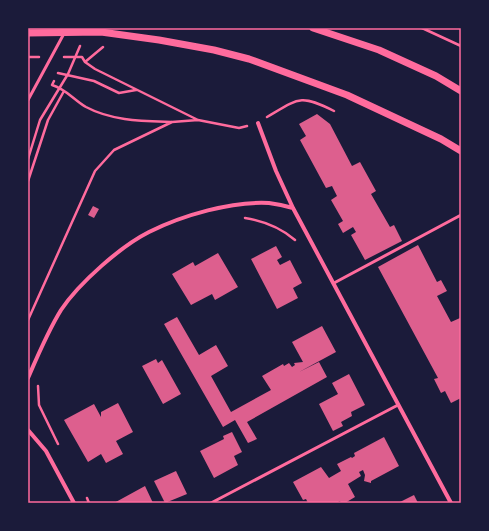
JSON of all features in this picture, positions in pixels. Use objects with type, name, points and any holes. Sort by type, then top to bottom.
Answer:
[{"type":"street","points":[[313,28],[379,50],[436,76],[461,91]]},
{"type":"street","points":[[28,33],[101,32],[159,40],[214,50],[249,59],[347,95],[441,139],[461,151]]},
{"type":"street","points":[[258,123],[293,208],[450,503]]},
{"type":"street","points":[[28,378],[53,324],[74,294],[92,274],[148,232],[180,219],[232,206],[270,204],[293,208]]},
{"type":"street","points":[[28,430],[46,451],[74,503]]},
{"type":"lane","points":[[28,100],[67,28]]},
{"type":"lane","points":[[334,283],[461,215]]},
{"type":"lane","points":[[211,503],[398,405]]},
{"type":"path","points":[[422,28],[461,46]]},
{"type":"path","points":[[28,159],[40,120],[68,74],[82,41]]},
{"type":"path","points":[[63,64],[69,50]]},
{"type":"path","points":[[60,69],[52,85],[60,88],[86,107],[102,113],[131,120],[172,122],[198,120]]},
{"type":"path","points":[[95,69],[198,120],[239,128],[258,123],[296,101],[307,99],[334,111]]},
{"type":"path","points":[[58,73],[94,81],[119,93],[137,90]]},
{"type":"path","points":[[28,181],[48,120],[64,91]]},
{"type":"path","points":[[28,320],[95,171],[114,150],[172,122]]},
{"type":"path","points":[[238,218],[263,221],[288,234],[299,244]]},
{"type":"path","points":[[38,384],[37,395],[39,405],[47,422]]},
{"type":"building","points":[[317,114],[330,124],[352,166],[360,162],[376,191],[371,194],[390,227],[394,225],[402,241],[365,260],[351,235],[356,232],[353,227],[343,233],[338,224],[343,221],[331,200],[337,196],[332,186],[326,188],[300,140],[306,136],[299,124]]},
{"type":"building","points":[[93,206],[99,209],[94,218],[88,215]]},
{"type":"building","points":[[418,245],[437,282],[441,280],[447,291],[437,296],[451,322],[460,318],[461,320],[461,398],[451,403],[445,391],[441,393],[434,379],[438,378],[378,267]]},
{"type":"building","points":[[276,246],[282,257],[277,260],[280,265],[290,260],[302,283],[293,288],[298,298],[277,309],[251,259]]},
{"type":"building","points":[[218,253],[238,287],[215,300],[212,294],[191,305],[172,274],[193,262],[195,266]]},
{"type":"building","points":[[177,317],[199,355],[216,345],[228,366],[211,376],[231,412],[271,390],[262,376],[283,364],[284,366],[289,363],[292,367],[295,365],[294,363],[303,362],[292,342],[322,326],[336,352],[299,372],[319,362],[327,377],[247,422],[257,439],[248,443],[235,420],[223,427],[164,324]]},
{"type":"building","points":[[156,359],[158,363],[162,360],[181,394],[163,404],[142,366]]},
{"type":"building","points":[[349,374],[365,405],[351,412],[352,416],[341,422],[343,426],[333,431],[319,404],[338,394],[332,383]]},
{"type":"building","points":[[118,403],[133,432],[116,441],[123,454],[106,463],[101,454],[88,462],[64,420],[94,404],[101,417],[101,412]]},
{"type":"building","points":[[232,432],[242,452],[234,456],[238,465],[214,478],[200,451],[224,439],[223,436]]},
{"type":"building","points":[[384,437],[399,466],[371,481],[371,483],[364,481],[365,475],[363,470],[359,472],[361,476],[348,484],[355,497],[345,503],[341,503],[340,501],[336,503],[308,503],[306,499],[303,500],[293,482],[321,467],[329,478],[341,471],[337,464],[351,457],[352,458],[355,456],[354,453]]},
{"type":"building","points":[[176,471],[187,494],[165,503],[154,481]]},
{"type":"building","points":[[145,486],[153,503],[114,503]]},
{"type":"building","points":[[414,495],[418,503],[398,503]]}]
